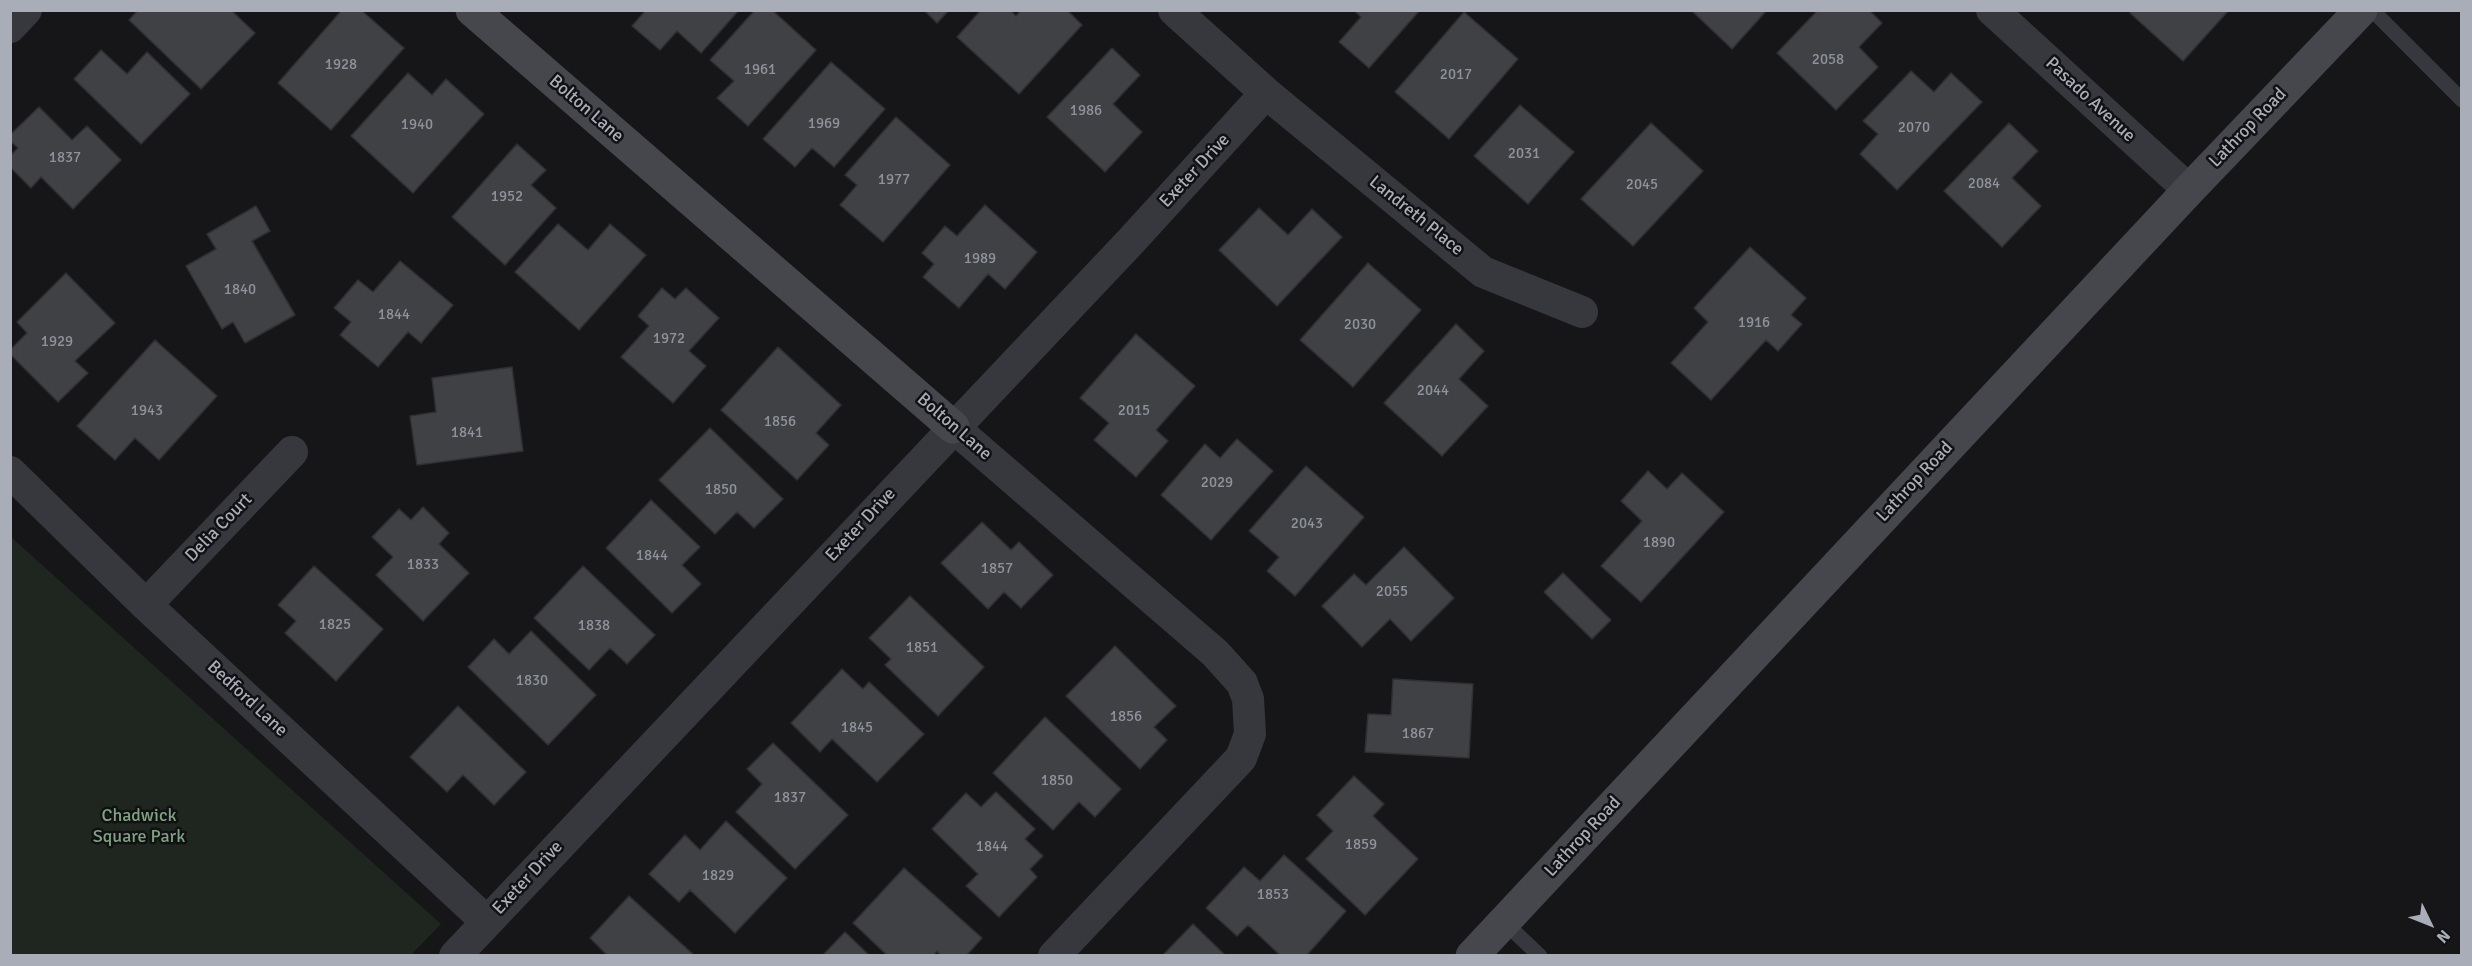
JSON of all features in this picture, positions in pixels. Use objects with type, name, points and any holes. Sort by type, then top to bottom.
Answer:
[{"type":"main road","name":"Bolton Lane","points":[[472,10],[953,427]]},
{"type":"main road","name":"Lathrop Road","points":[[1472,956],[2189,190],[2361,10]]},
{"type":"street","points":[[10,27],[26,10]]},
{"type":"street","name":"Landreth Place","points":[[1174,10],[1266,93],[1483,272],[1582,312]]},
{"type":"street","name":"Pasado Avenue","points":[[1992,10],[2189,190]]},
{"type":"street","name":"Exeter Drive","points":[[455,956],[1132,240],[1266,93]]},
{"type":"street","name":"Bolton Lane","points":[[953,427],[1215,653],[1242,683],[1248,699],[1250,734],[1241,758],[1054,956]]},
{"type":"street","name":"Delia Court","points":[[146,605],[292,452]]},
{"type":"street","name":"Bedford Lane","points":[[10,472],[146,605],[487,922]]},
{"type":"lane","points":[[2372,10],[2462,100]]},
{"type":"lane","points":[[1503,921],[1540,956]]},
{"type":"green space","name":"Chadwick Square Park","points":[[11,537],[441,924],[411,955],[11,955]]},
{"type":"building","points":[[138,10],[231,10],[255,33],[201,89],[129,20]]},
{"type":"building","points":[[342,10],[361,10],[404,48],[331,130],[278,83]]},
{"type":"building","points":[[646,10],[739,10],[701,53],[677,31],[660,50],[632,26]]},
{"type":"building","points":[[755,10],[772,10],[816,50],[748,126],[717,98],[734,81],[710,60]]},
{"type":"building","points":[[924,10],[949,10],[937,23]]},
{"type":"building","points":[[981,10],[1010,10],[1016,16],[1021,10],[1067,10],[1082,25],[1019,94],[957,37]]},
{"type":"building","points":[[1354,10],[1420,10],[1369,68],[1339,42],[1361,17]]},
{"type":"building","points":[[1691,10],[1767,10],[1732,49]]},
{"type":"building","points":[[1818,10],[1869,10],[1882,23],[1859,47],[1878,67],[1836,110],[1777,53]]},
{"type":"building","points":[[2132,10],[2229,10],[2183,61],[2130,13]]},
{"type":"building","points":[[1464,12],[1518,59],[1449,139],[1395,92]]},
{"type":"building","points":[[1112,48],[1140,75],[1113,104],[1142,132],[1105,172],[1047,117]]},
{"type":"building","points":[[101,50],[127,74],[147,52],[190,94],[141,144],[74,79]]},
{"type":"building","points":[[831,62],[885,109],[834,167],[812,148],[795,167],[763,139]]},
{"type":"building","points":[[1911,71],[1934,92],[1951,73],[1982,102],[1897,190],[1860,154],[1878,134],[1863,121]]},
{"type":"building","points":[[408,73],[432,95],[446,79],[484,114],[413,193],[351,136]]},
{"type":"building","points":[[1520,105],[1574,152],[1528,204],[1474,156]]},
{"type":"building","points":[[39,107],[72,140],[87,126],[121,160],[73,209],[41,177],[31,188],[10,167],[10,156],[18,148],[10,141],[10,135]]},
{"type":"building","points":[[896,117],[950,165],[883,242],[840,205],[857,185],[845,175]]},
{"type":"building","points":[[1651,123],[1703,171],[1633,246],[1581,199]]},
{"type":"building","points":[[2009,123],[2038,151],[2012,178],[2041,206],[2002,247],[1944,191]]},
{"type":"building","points":[[517,144],[546,170],[531,185],[556,208],[505,265],[452,217]]},
{"type":"building","points":[[985,205],[1037,252],[1005,289],[988,274],[959,308],[923,277],[934,264],[922,253],[945,226],[957,236]]},
{"type":"building","points":[[256,206],[270,231],[252,241],[295,315],[245,343],[233,322],[222,329],[186,266],[216,249],[207,234]]},
{"type":"building","points":[[1259,208],[1288,235],[1312,209],[1342,237],[1277,306],[1219,250]]},
{"type":"building","points":[[558,224],[588,250],[610,224],[646,255],[579,330],[515,272]]},
{"type":"building","points":[[1750,247],[1806,298],[1791,315],[1802,324],[1778,351],[1766,340],[1711,400],[1671,363],[1708,322],[1694,308]]},
{"type":"building","points":[[400,261],[453,305],[421,343],[408,332],[378,367],[340,335],[351,322],[334,308],[358,280],[373,292]]},
{"type":"building","points":[[1368,263],[1421,310],[1353,387],[1300,340]]},
{"type":"building","points":[[66,273],[115,323],[75,361],[88,373],[58,402],[10,354],[10,350],[27,333],[17,322]]},
{"type":"building","points":[[662,288],[675,299],[686,288],[719,318],[689,351],[706,366],[673,403],[621,357],[649,326],[638,316]]},
{"type":"building","points":[[1456,324],[1484,351],[1459,379],[1488,406],[1442,456],[1384,403]]},
{"type":"building","points":[[1136,334],[1195,386],[1156,430],[1168,441],[1136,477],[1094,440],[1109,423],[1080,398]]},
{"type":"building","points":[[155,340],[217,396],[159,460],[135,438],[115,460],[77,426]]},
{"type":"building","points":[[778,347],[841,405],[816,433],[829,445],[797,480],[721,410]]},
{"type":"building","points":[[512,367],[523,451],[417,465],[410,416],[436,412],[432,378]]},
{"type":"building","points":[[710,428],[783,499],[754,528],[737,512],[715,534],[659,480]]},
{"type":"building","points":[[1237,439],[1273,471],[1211,540],[1161,495],[1205,444],[1220,458]]},
{"type":"building","points":[[1306,466],[1364,517],[1295,596],[1267,571],[1279,557],[1249,531]]},
{"type":"building","points":[[1648,471],[1667,489],[1682,473],[1724,512],[1641,602],[1601,566],[1642,521],[1621,501]]},
{"type":"building","points":[[651,500],[700,547],[682,565],[701,584],[672,613],[606,548]]},
{"type":"building","points":[[423,507],[449,533],[439,544],[469,573],[423,621],[376,575],[393,557],[372,537],[399,509],[411,520]]},
{"type":"building","points":[[982,522],[1011,550],[1019,542],[1053,575],[1021,608],[1004,592],[988,609],[941,563]]},
{"type":"building","points":[[1404,547],[1454,598],[1411,641],[1390,619],[1362,647],[1322,606],[1354,574],[1366,585]]},
{"type":"building","points":[[314,566],[383,629],[336,681],[285,633],[296,621],[278,605]]},
{"type":"building","points":[[583,566],[655,635],[627,664],[610,648],[589,670],[534,618]]},
{"type":"building","points":[[1563,573],[1611,620],[1592,639],[1544,592]]},
{"type":"building","points":[[910,596],[984,667],[938,716],[885,665],[891,659],[869,638]]},
{"type":"building","points":[[531,631],[596,695],[548,745],[468,667],[494,639],[509,654]]},
{"type":"building","points":[[1115,646],[1176,706],[1154,727],[1167,740],[1140,769],[1066,696]]},
{"type":"building","points":[[842,669],[863,689],[869,682],[924,734],[877,782],[832,739],[820,752],[791,723]]},
{"type":"building","points":[[1393,679],[1473,684],[1469,758],[1365,752],[1368,714],[1391,715]]},
{"type":"building","points":[[458,706],[526,772],[494,805],[463,775],[447,792],[410,757]]},
{"type":"building","points":[[1045,717],[1121,789],[1095,817],[1079,802],[1053,830],[993,773]]},
{"type":"building","points":[[773,743],[848,815],[795,869],[736,812],[762,784],[747,769]]},
{"type":"building","points":[[1354,776],[1384,804],[1373,816],[1418,859],[1365,915],[1306,859],[1333,831],[1317,815]]},
{"type":"building","points":[[996,792],[1035,829],[1025,839],[1043,856],[1030,869],[1037,877],[999,917],[966,886],[978,874],[932,829],[966,793],[981,807]]},
{"type":"building","points":[[726,821],[787,878],[735,933],[690,890],[679,902],[649,874],[685,835],[700,850]]},
{"type":"building","points":[[1284,855],[1346,911],[1306,956],[1281,956],[1248,925],[1237,936],[1206,908],[1244,867],[1260,881]]},
{"type":"building","points":[[904,868],[982,938],[966,956],[941,956],[937,951],[933,956],[888,956],[853,923]]},
{"type":"building","points":[[629,896],[695,956],[608,956],[590,938]]},
{"type":"building","points":[[1193,924],[1226,956],[1162,956]]},
{"type":"building","points":[[845,932],[870,956],[822,956]]}]
